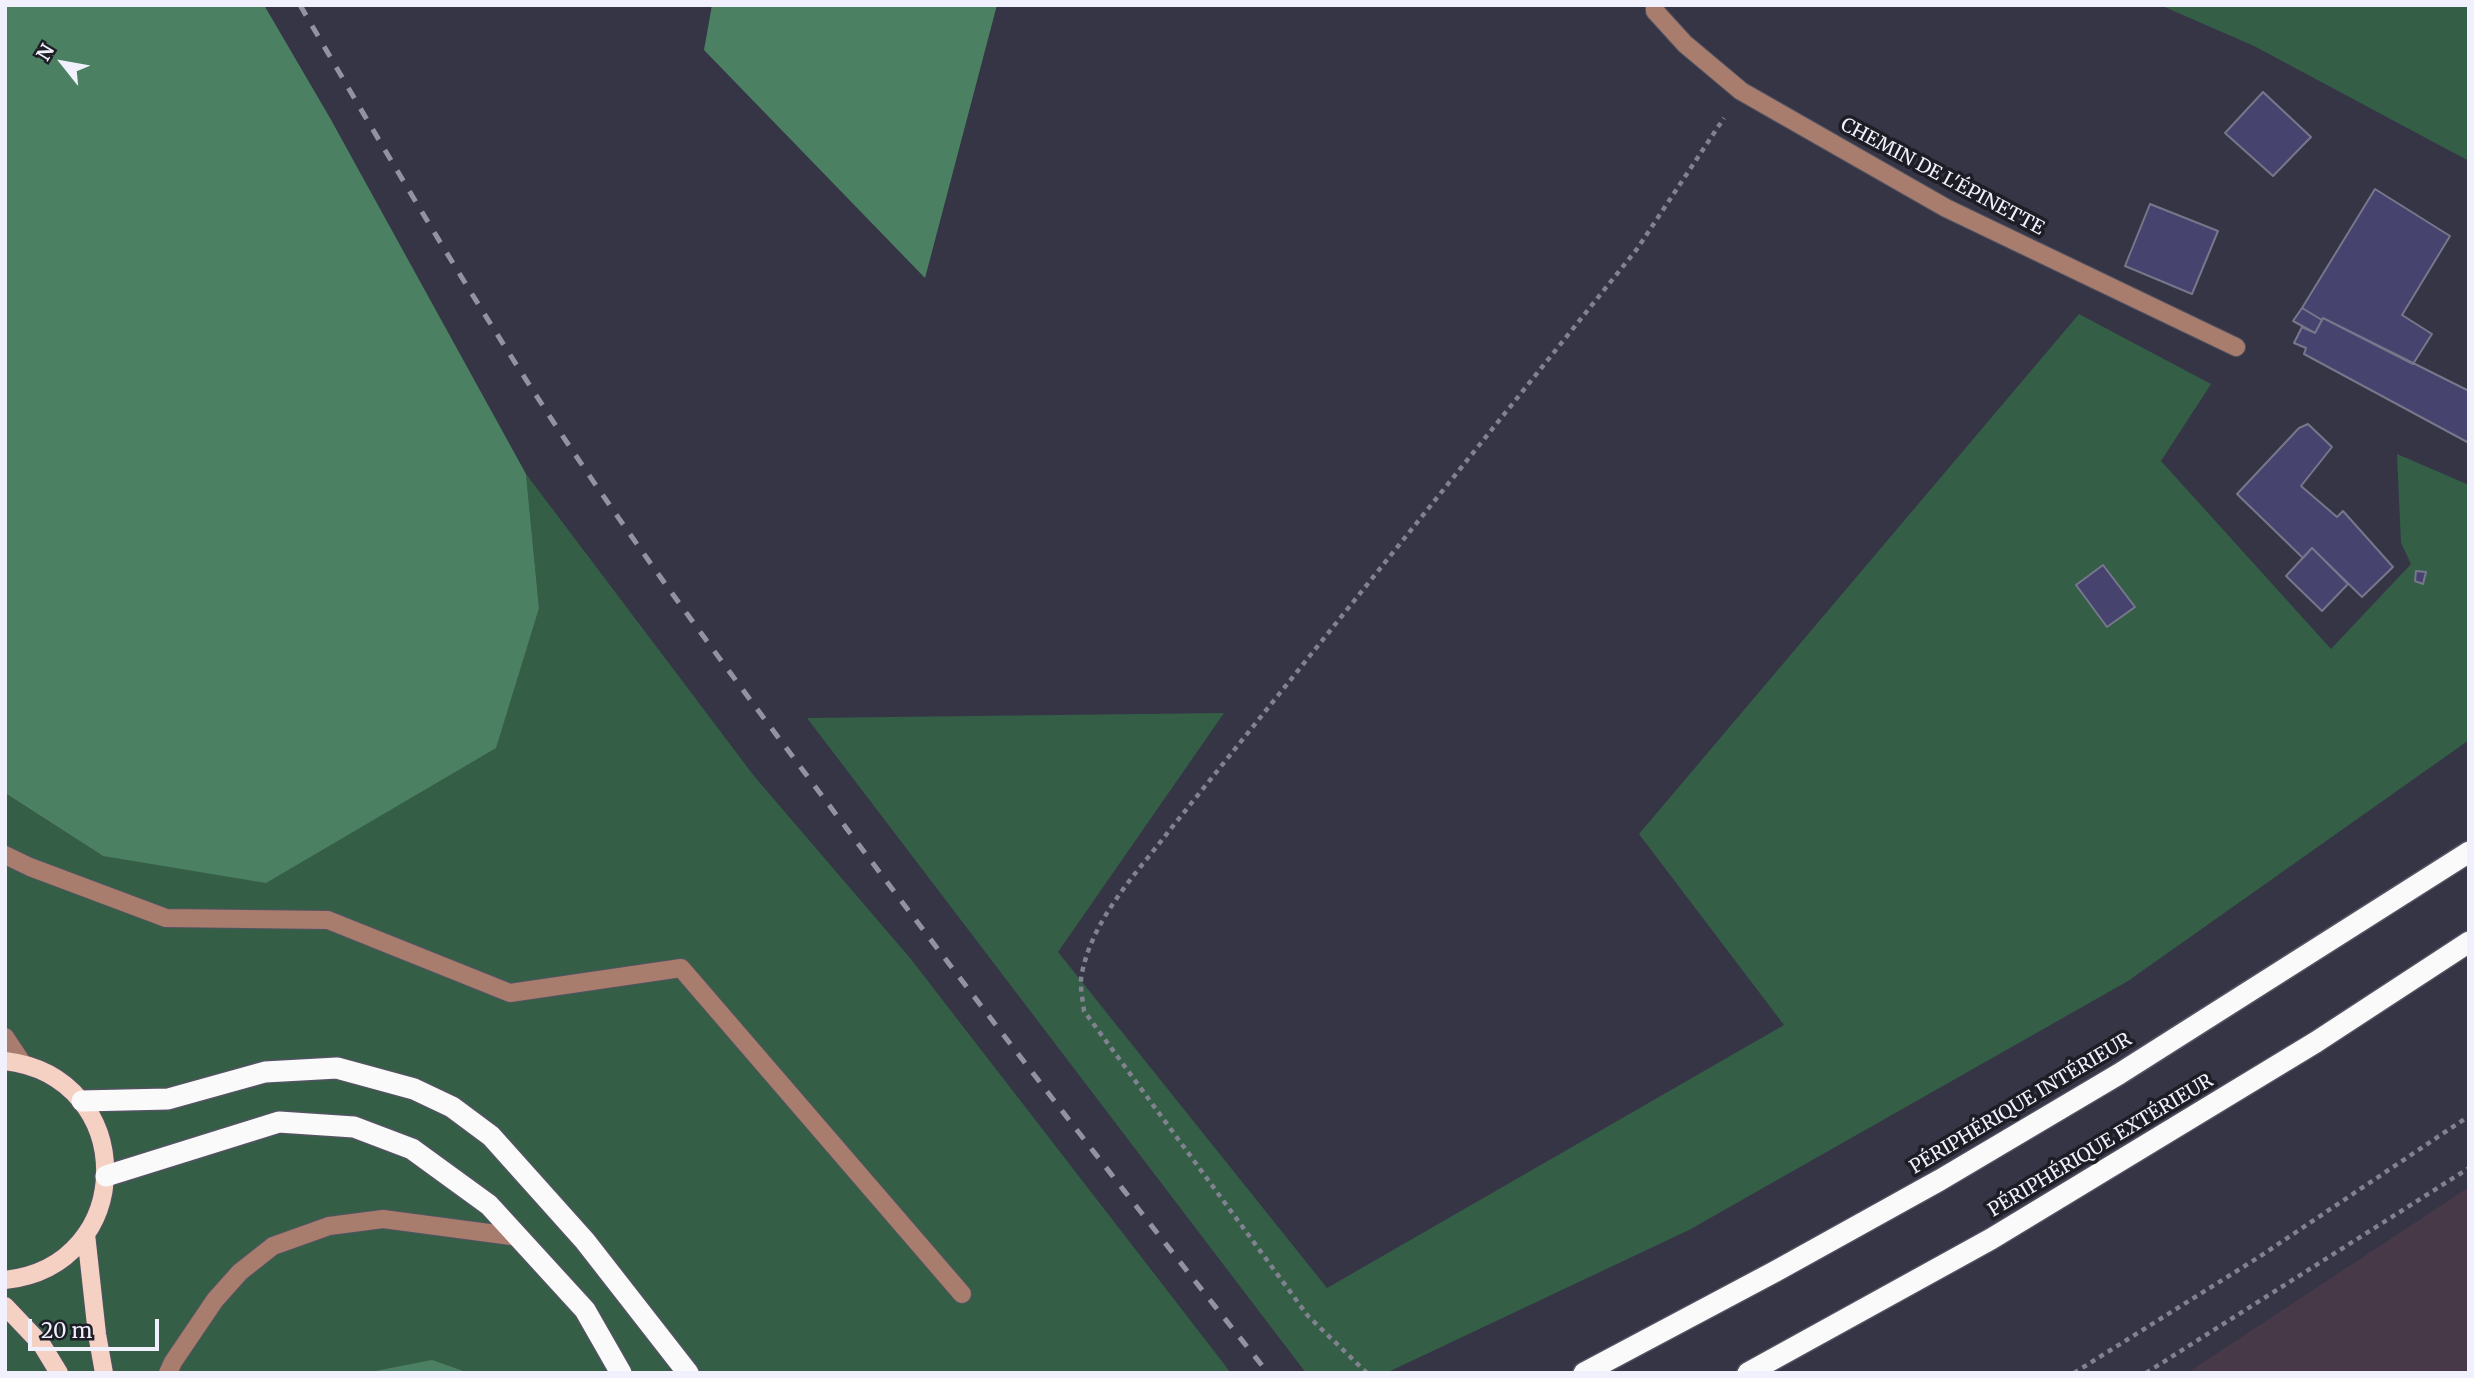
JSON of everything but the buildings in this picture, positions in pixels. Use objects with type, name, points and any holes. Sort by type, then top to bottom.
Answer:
[{"type":"highway","name":"PÉRIPHÉRIQUE INTÉRIEUR","points":[[1584,1373],[1940,1180],[2131,1066],[2469,852]]},
{"type":"highway","name":"PÉRIPHÉRIQUE EXTÉRIEUR","points":[[1748,1373],[1991,1239],[2305,1049],[2469,943]]},
{"type":"highway","points":[[82,1101],[168,1098],[265,1072],[337,1068],[414,1089],[452,1107],[491,1136],[585,1241],[688,1373]]},
{"type":"highway","points":[[106,1176],[279,1122],[354,1127],[412,1149],[489,1205],[519,1237],[585,1310],[621,1373]]},
{"type":"main road","points":[[5,1280],[31,1275],[47,1268],[62,1258],[86,1234],[100,1206],[106,1176],[101,1136],[82,1101],[60,1080],[14,1063]]},
{"type":"main road","points":[[86,1234],[104,1373]]},
{"type":"main road","points":[[5,1306],[42,1345],[59,1373]]},
{"type":"street","name":"CHEMIN DE L'ÉPINETTE","points":[[1655,5],[1655,11],[1685,44],[1741,91],[1946,208],[2236,347]]},
{"type":"street","points":[[5,855],[166,918],[328,920],[510,993],[681,968],[962,1294]]},
{"type":"street","points":[[5,1037],[14,1063]]},
{"type":"street","points":[[168,1373],[215,1300],[240,1272],[273,1246],[329,1226],[383,1219],[519,1237]]},
{"type":"path","points":[[1367,1373],[1308,1316],[1084,1011],[1081,976],[1090,945],[1105,915],[1178,820],[1637,249],[1741,91]]},
{"type":"path","points":[[2074,1373],[2259,1257],[2469,1116]]},
{"type":"path","points":[[2146,1373],[2469,1168]]},
{"type":"shaded area","points":[[2469,1187],[2469,1373],[2187,1373]]},
{"type":"green space","points":[[5,5],[264,5],[330,118],[526,474],[539,608],[496,748],[266,883],[103,856],[5,793]]},
{"type":"green space","points":[[712,5],[997,5],[925,278],[704,50]]},
{"type":"green space","points":[[2160,5],[2469,5],[2469,161],[2254,46]]},
{"type":"green space","points":[[2079,314],[2211,384],[2161,461],[2331,649],[2411,564],[2401,543],[2397,454],[2469,485],[2469,740],[2128,981],[1689,1230],[1386,1373],[1306,1373],[807,718],[1224,713],[1058,952],[1327,1288],[1784,1025],[1639,834]]},
{"type":"green space","points":[[526,474],[754,776],[910,958],[1231,1373],[5,1373],[5,793],[103,856],[539,608]]},
{"type":"green space","points":[[432,1360],[469,1373],[365,1373]]},
{"type":"railway","points":[[300,5],[498,336],[636,543],[742,689],[953,969],[1268,1373]]}]
